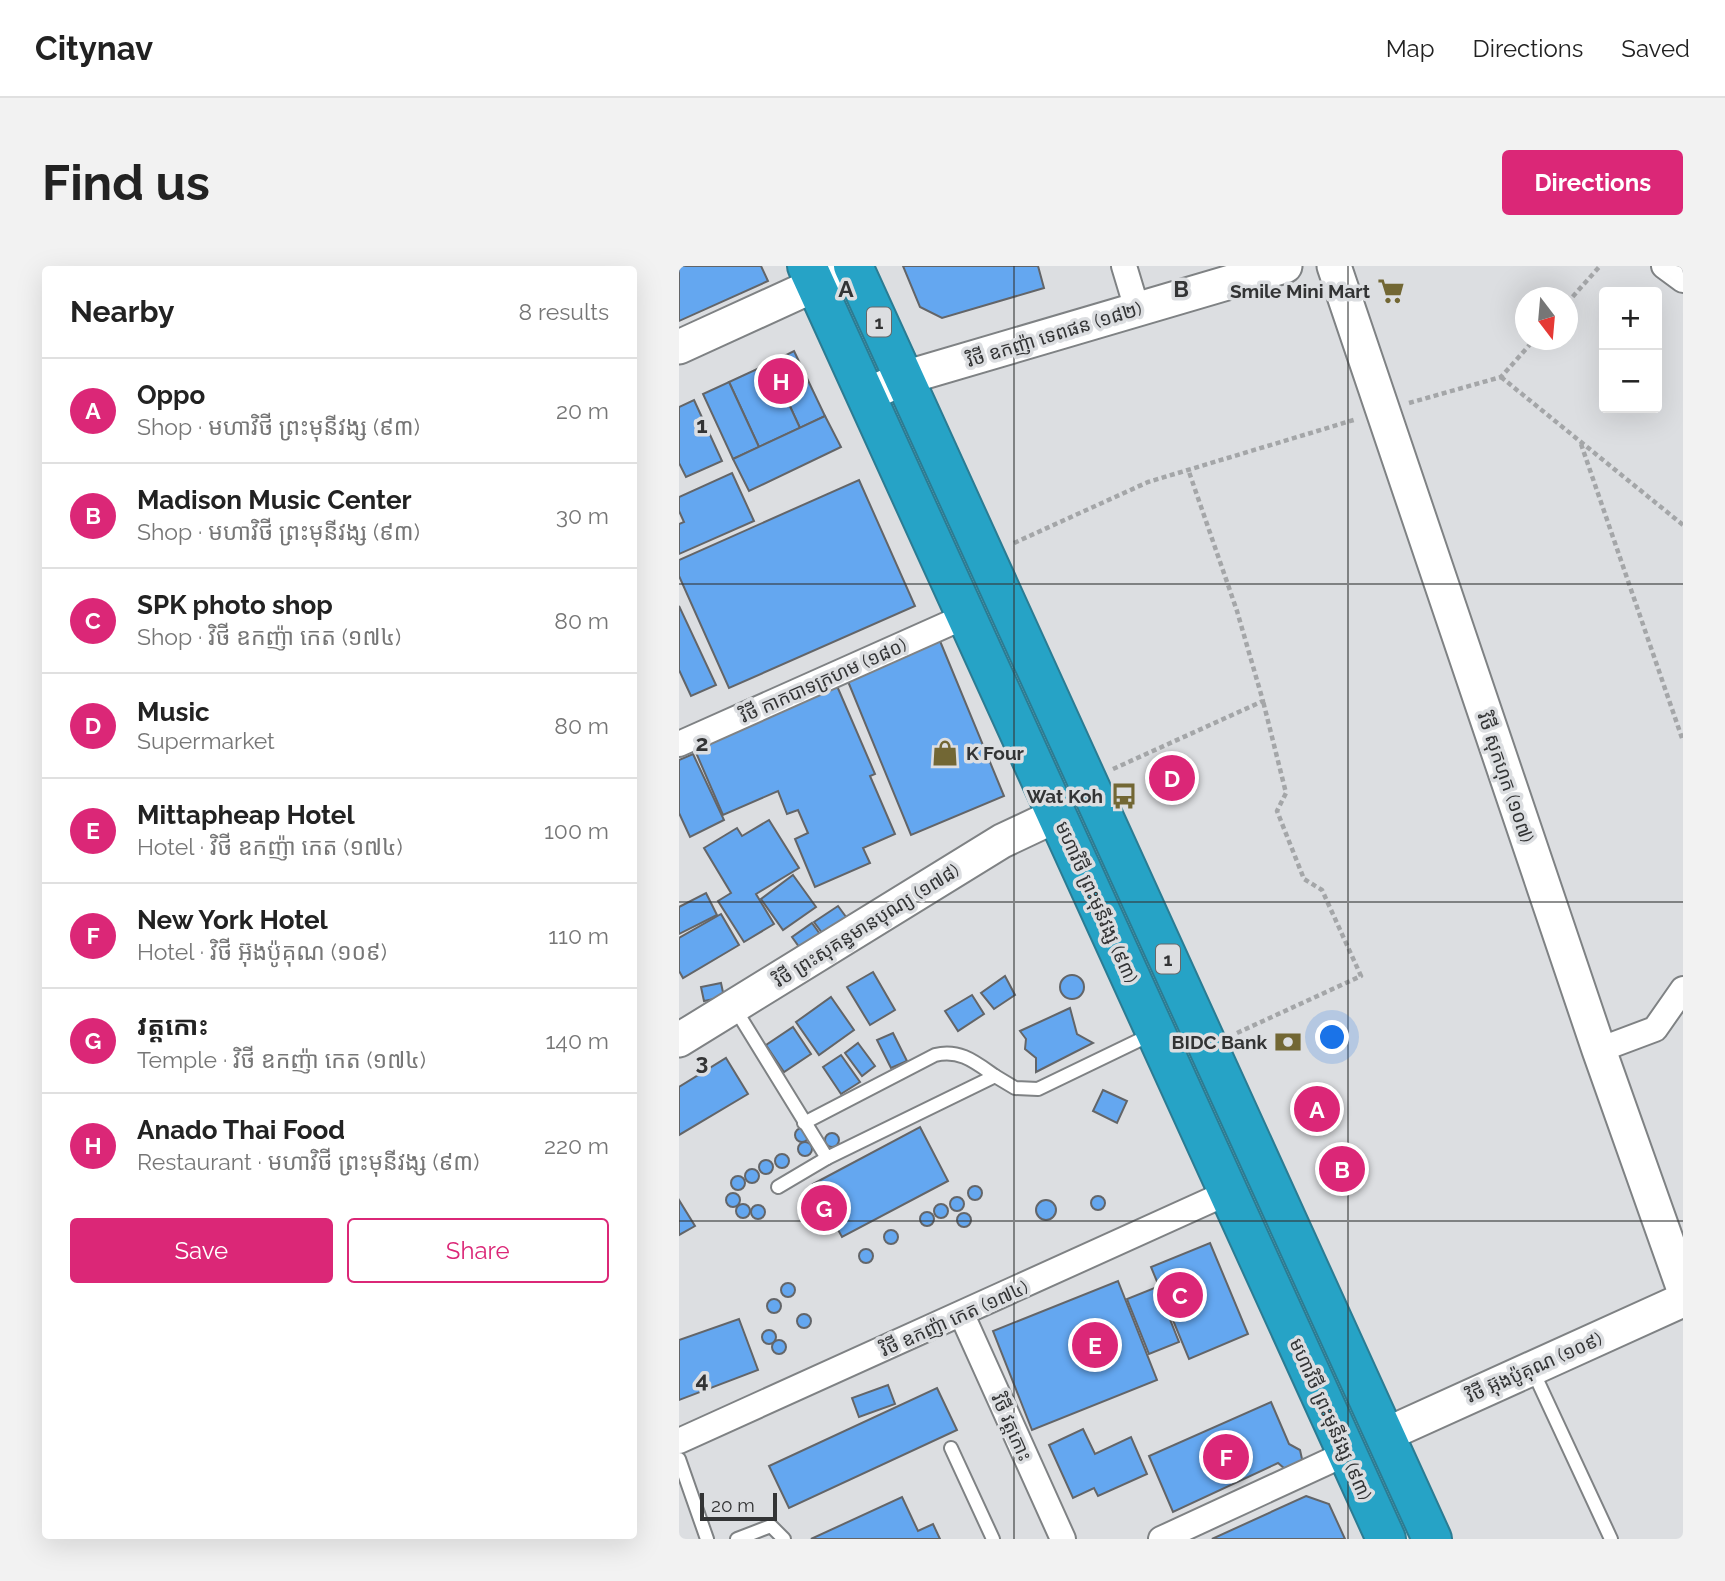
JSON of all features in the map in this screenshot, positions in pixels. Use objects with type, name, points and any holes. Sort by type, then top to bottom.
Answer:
[{"type":"highway","name":"1","points":[[853,266],[1432,1539]]},
{"type":"highway","name":"មហាវិថី ព្រះមុនីវង្ស (៩៣)","points":[[811,275],[1386,1539]]},
{"type":"street","points":[[679,347],[811,275],[853,266]]},
{"type":"street","points":[[1123,266],[1137,309]]},
{"type":"street","name":"វិថី ឧកញ៉ា ទេពផន (១៨២)","points":[[866,396],[904,378],[1285,266]]},
{"type":"street","name":"វិថី សុកហុក (១០៧)","points":[[1334,266],[1599,1050],[1680,1264]]},
{"type":"street","points":[[1664,266],[1683,280]]},
{"type":"street","name":"វិថី កាកបាទក្រហម (១៨០)","points":[[679,744],[966,616]]},
{"type":"street","name":"វិថី ព្រះសុគន្ធមានបុណ្យ (១៧៨)","points":[[679,1040],[1002,841],[1057,815]]},
{"type":"street","points":[[1599,1050],[1655,1029],[1683,989]]},
{"type":"street","name":"វិថី ឧកញ៉ា កេត (១៧៤)","points":[[679,1441],[1229,1192]]},
{"type":"street","name":"វិថី អ៊ុងប៉ូគុណ (១០៩)","points":[[1385,1435],[1683,1300]]},
{"type":"street","name":"វិថី វត្តកោះ","points":[[962,1315],[1063,1539]]},
{"type":"street","points":[[1161,1539],[1347,1453]]},
{"type":"lane","points":[[734,1007],[827,1158]]},
{"type":"lane","points":[[804,1123],[935,1055],[950,1051],[966,1056],[1015,1088],[1038,1089],[1156,1032]]},
{"type":"lane","points":[[778,1187],[827,1158],[995,1076]]},
{"type":"lane","points":[[1532,1368],[1611,1539]]},
{"type":"lane","points":[[951,1448],[993,1539]]},
{"type":"lane","points":[[679,1459],[707,1539]]},
{"type":"lane","points":[[737,1539],[771,1526],[784,1539]]},
{"type":"path","points":[[1578,291],[1600,266]]},
{"type":"path","points":[[985,556],[1148,482],[1501,377],[1525,350]]},
{"type":"path","points":[[1501,377],[1683,525]]},
{"type":"path","points":[[1581,444],[1683,741]]},
{"type":"path","points":[[1188,469],[1237,611],[1263,701],[1286,793],[1277,811],[1304,879],[1322,890],[1361,976],[1208,1046]]},
{"type":"path","points":[[1087,781],[1263,701]]},
{"type":"building","points":[[679,266],[761,266],[768,281],[679,321]]},
{"type":"building","points":[[903,266],[1038,266],[1044,288],[942,318],[920,307]]},
{"type":"building","points":[[794,351],[825,416],[800,428],[770,363]]},
{"type":"building","points":[[770,363],[800,428],[759,447],[729,382]]},
{"type":"building","points":[[729,382],[759,447],[733,459],[703,394]]},
{"type":"building","points":[[694,400],[722,461],[686,477],[679,463],[679,407]]},
{"type":"building","points":[[825,416],[841,447],[749,491],[733,459]]},
{"type":"building","points":[[732,473],[754,521],[679,554],[679,524],[684,522],[679,511],[679,497]]},
{"type":"building","points":[[859,480],[915,606],[729,688],[679,576],[679,560]]},
{"type":"building","points":[[679,606],[716,685],[691,696],[679,670]]},
{"type":"building","points":[[940,641],[1004,796],[911,835],[847,679]]},
{"type":"building","points":[[837,686],[875,774],[870,776],[895,834],[863,848],[870,863],[815,887],[795,839],[808,833],[798,810],[787,814],[778,791],[723,815],[694,748]]},
{"type":"building","points":[[693,754],[724,820],[690,837],[679,813],[679,760]]},
{"type":"building","points":[[769,820],[799,868],[756,894],[774,924],[744,942],[718,901],[731,893],[704,848],[737,828],[742,836]]},
{"type":"building","points":[[793,875],[816,907],[783,930],[761,899]]},
{"type":"building","points":[[706,893],[717,915],[679,934],[679,907]]},
{"type":"building","points":[[838,906],[849,921],[825,937],[814,922]]},
{"type":"building","points":[[721,914],[739,945],[683,978],[679,971],[679,938]]},
{"type":"building","points":[[812,923],[822,937],[802,951],[792,937]]},
{"type":"building","points":[[873,972],[895,1010],[870,1025],[847,987]]},
{"type":"building","points":[[1072,975],[1081,978],[1084,987],[1081,996],[1072,999],[1063,996],[1060,987],[1063,978]]},
{"type":"building","points":[[1005,976],[1015,995],[994,1009],[981,993]]},
{"type":"building","points":[[721,983],[724,997],[704,1001],[701,987]]},
{"type":"building","points":[[972,995],[984,1014],[958,1031],[945,1011]]},
{"type":"building","points":[[831,997],[854,1030],[819,1055],[796,1022]]},
{"type":"building","points":[[1070,1008],[1077,1034],[1093,1043],[1036,1072],[1036,1058],[1025,1049],[1026,1039],[1020,1031]]},
{"type":"building","points":[[793,1027],[811,1054],[784,1072],[766,1045]]},
{"type":"building","points":[[893,1033],[907,1061],[891,1068],[877,1040]]},
{"type":"building","points":[[858,1043],[875,1066],[862,1076],[845,1053]]},
{"type":"building","points":[[841,1055],[860,1082],[841,1094],[823,1067]]},
{"type":"building","points":[[726,1058],[748,1094],[679,1135],[679,1087]]},
{"type":"building","points":[[1103,1090],[1127,1101],[1117,1123],[1093,1111]]},
{"type":"building","points":[[920,1127],[948,1181],[842,1237],[813,1184]]},
{"type":"building","points":[[802,1128],[807,1130],[807,1140],[802,1142],[797,1140],[795,1135],[797,1130]]},
{"type":"building","points":[[832,1133],[837,1135],[837,1145],[832,1147],[827,1145],[825,1140],[827,1135]]},
{"type":"building","points":[[805,1142],[810,1144],[810,1154],[805,1156],[800,1154],[798,1149],[800,1144]]},
{"type":"building","points":[[782,1154],[787,1156],[787,1166],[782,1168],[777,1166],[775,1161],[777,1156]]},
{"type":"building","points":[[766,1160],[771,1162],[771,1172],[766,1174],[761,1172],[759,1167],[761,1162]]},
{"type":"building","points":[[752,1169],[757,1171],[757,1181],[752,1183],[747,1181],[745,1176],[747,1171]]},
{"type":"building","points":[[738,1176],[743,1178],[743,1188],[738,1190],[733,1188],[731,1183],[733,1178]]},
{"type":"building","points":[[975,1186],[980,1188],[980,1198],[975,1200],[970,1198],[968,1193],[970,1188]]},
{"type":"building","points":[[733,1193],[738,1195],[738,1205],[733,1207],[728,1205],[726,1200],[728,1195]]},
{"type":"building","points":[[1098,1196],[1103,1198],[1103,1208],[1098,1210],[1093,1208],[1091,1203],[1093,1198]]},
{"type":"building","points":[[957,1197],[962,1199],[962,1209],[957,1211],[952,1209],[950,1204],[952,1199]]},
{"type":"building","points":[[679,1200],[695,1226],[679,1235]]},
{"type":"building","points":[[1046,1200],[1053,1203],[1056,1210],[1053,1217],[1046,1220],[1039,1217],[1036,1210],[1039,1203]]},
{"type":"building","points":[[743,1204],[748,1206],[748,1216],[743,1218],[738,1216],[736,1211],[738,1206]]},
{"type":"building","points":[[938,1204],[944,1204],[948,1211],[944,1218],[938,1218],[934,1214],[934,1208]]},
{"type":"building","points":[[758,1205],[763,1207],[763,1217],[758,1219],[753,1217],[751,1212],[753,1207]]},
{"type":"building","points":[[927,1212],[932,1214],[932,1224],[927,1226],[922,1224],[920,1219],[922,1214]]},
{"type":"building","points":[[961,1213],[967,1213],[971,1220],[967,1227],[961,1227],[957,1223],[957,1217]]},
{"type":"building","points":[[891,1230],[896,1232],[896,1242],[891,1244],[886,1242],[884,1237],[886,1232]]},
{"type":"building","points":[[1210,1243],[1248,1334],[1189,1359],[1151,1267]]},
{"type":"building","points":[[866,1249],[871,1251],[871,1261],[866,1263],[861,1261],[859,1256],[861,1251]]},
{"type":"building","points":[[1118,1281],[1157,1380],[1032,1430],[993,1331]]},
{"type":"building","points":[[788,1283],[793,1285],[793,1295],[788,1297],[783,1295],[781,1290],[783,1285]]},
{"type":"building","points":[[1157,1287],[1179,1342],[1149,1354],[1127,1299]]},
{"type":"building","points":[[771,1299],[777,1299],[781,1306],[777,1313],[771,1313],[767,1309],[767,1303]]},
{"type":"building","points":[[801,1314],[807,1314],[811,1321],[807,1328],[801,1328],[797,1324],[797,1318]]},
{"type":"building","points":[[739,1319],[758,1370],[679,1400],[679,1340]]},
{"type":"building","points":[[766,1330],[772,1330],[776,1337],[772,1344],[766,1344],[762,1340],[762,1334]]},
{"type":"building","points":[[779,1340],[784,1342],[784,1352],[779,1354],[774,1352],[772,1347],[774,1342]]},
{"type":"building","points":[[888,1385],[895,1404],[859,1417],[852,1398]]},
{"type":"building","points":[[937,1388],[957,1430],[789,1508],[769,1466]]},
{"type":"building","points":[[1271,1402],[1289,1444],[1300,1450],[1302,1459],[1295,1468],[1285,1469],[1278,1463],[1173,1512],[1149,1456]]},
{"type":"building","points":[[1083,1429],[1095,1454],[1131,1437],[1147,1474],[1098,1496],[1094,1488],[1073,1498],[1049,1445]]},
{"type":"building","points":[[1306,1496],[1329,1504],[1345,1539],[1212,1539]]},
{"type":"building","points":[[902,1497],[918,1531],[933,1524],[940,1539],[811,1539]]},
{"type":"place","name":"Smile Mini Mart","points":[[1391,291]]},
{"type":"place","name":"Anado Thai Food","points":[[781,381]]},
{"type":"place","name":"K Four","points":[[945,753]]},
{"type":"place","name":"Music","points":[[1172,778]]},
{"type":"place","name":"Wat Koh","points":[[1124,796]]},
{"type":"place","name":"BIDC Bank","points":[[1288,1042]]},
{"type":"place","name":"Oppo","points":[[1317,1109]]},
{"type":"place","name":"Madison Music Center","points":[[1342,1169]]},
{"type":"place","name":"វត្តកោះ","points":[[824,1208]]},
{"type":"place","name":"SPK photo shop","points":[[1180,1295]]},
{"type":"place","name":"Mittapheap Hotel","points":[[1095,1345]]},
{"type":"place","name":"New York Hotel","points":[[1226,1457]]}]
